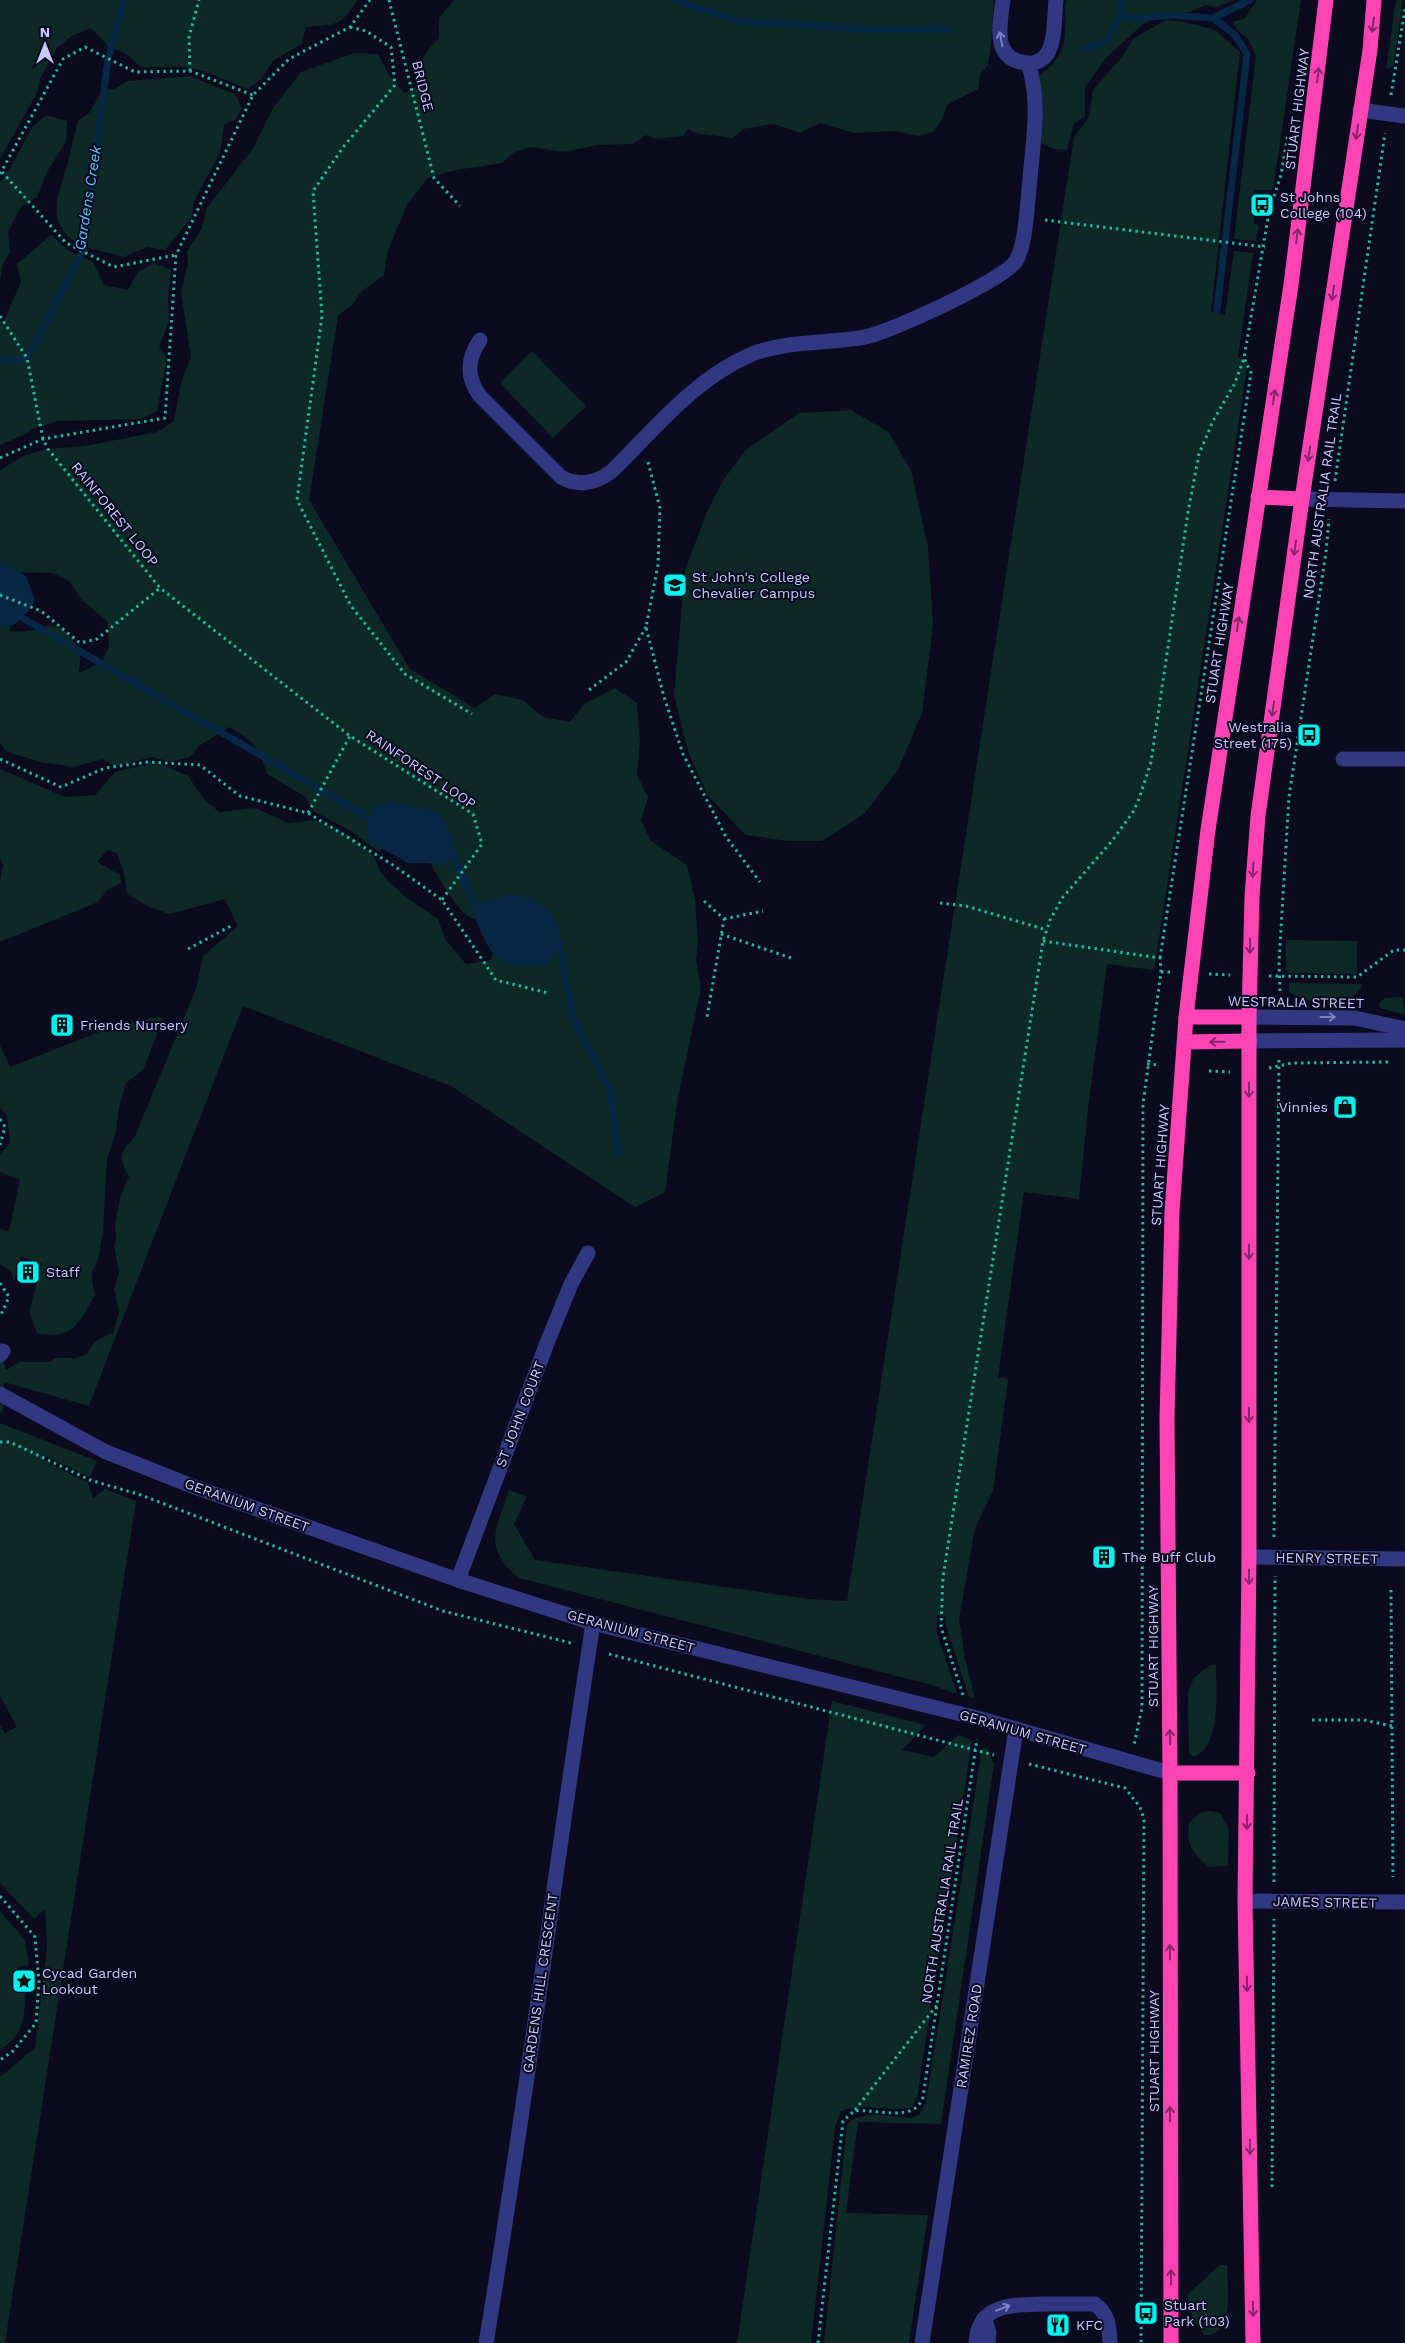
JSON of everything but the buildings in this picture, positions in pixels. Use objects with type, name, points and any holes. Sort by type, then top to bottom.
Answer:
[{"type":"highway","name":"STUART HIGHWAY","points":[[1170,2343],[1170,1773],[1167,1419],[1172,1212],[1186,1017],[1208,830],[1291,285],[1326,0]]},
{"type":"highway","points":[[1253,2343],[1245,1901],[1248,1773],[1249,1557],[1249,1017],[1254,853],[1302,499],[1360,110],[1374,0]]},
{"type":"highway","points":[[1258,497],[1302,499]]},
{"type":"highway","name":"WESTRALIA STREET","points":[[1186,1017],[1249,1017]]},
{"type":"highway","points":[[1185,1042],[1249,1041]]},
{"type":"highway","points":[[1170,1773],[1248,1773]]},
{"type":"street","points":[[1003,0],[999,33],[1002,47],[1012,58],[1028,63],[1040,60],[1049,51],[1056,0]]},
{"type":"street","points":[[480,340],[470,360],[470,376],[475,390],[561,477],[573,483],[598,480],[612,471],[700,385],[711,376],[744,358],[774,347],[858,338],[886,331],[1004,273],[1015,262],[1024,231],[1036,100],[1035,84],[1028,63]]},
{"type":"street","points":[[1360,110],[1405,116]]},
{"type":"street","points":[[1302,499],[1405,502]]},
{"type":"street","points":[[1343,759],[1405,759]]},
{"type":"street","name":"WESTRALIA STREET","points":[[1249,1017],[1355,1018],[1405,1029]]},
{"type":"street","points":[[1249,1041],[1405,1040]]},
{"type":"street","name":"ST JOHN COURT","points":[[458,1580],[550,1334],[571,1284],[588,1253]]},
{"type":"street","name":"GERANIUM STREET","points":[[0,1394],[104,1451],[192,1486],[458,1580],[593,1623],[969,1716],[1170,1773]]},
{"type":"street","name":"HENRY STREET","points":[[1249,1557],[1405,1559]]},
{"type":"street","name":"GARDENS HILL CRESCENT","points":[[486,2343],[510,2202],[570,1772],[593,1623]]},
{"type":"street","name":"RAMIREZ ROAD","points":[[922,2343],[1016,1729]]},
{"type":"street","name":"JAMES STREET","points":[[1245,1901],[1405,1902]]},
{"type":"street","points":[[976,2343],[977,2329],[984,2318],[1009,2305],[1095,2304],[1103,2310],[1109,2319],[1110,2343]]},
{"type":"street","points":[[984,2318],[989,2332],[988,2343]]},
{"type":"path","points":[[190,71],[189,37],[199,0]]},
{"type":"path","points":[[0,458],[43,439],[166,418],[176,255],[253,95],[288,59],[350,27],[370,0]]},
{"type":"path","name":"BRIDGE","points":[[389,0],[434,178],[460,206]]},
{"type":"path","name":"NORTH AUSTRALIA RAIL TRAIL","points":[[1280,992],[1289,797],[1388,113],[1405,9]]},
{"type":"path","points":[[350,27],[366,31],[391,47],[395,85],[344,146],[313,192],[322,316],[298,500],[351,606],[405,674],[472,714]]},
{"type":"path","points":[[176,255],[114,267],[69,244],[1,173],[63,59],[85,47],[135,72],[190,71],[253,95]]},
{"type":"path","points":[[1160,958],[1043,941],[1064,897],[1128,819],[1145,783],[1151,762],[1181,557],[1199,454],[1213,421],[1235,383],[1244,358],[1270,212],[1281,175],[1288,131]]},
{"type":"path","points":[[1024,231],[1041,233],[1044,220],[1265,246]]},
{"type":"path","points":[[0,316],[27,358],[43,439]]},
{"type":"path","points":[[1130,1762],[1142,1708],[1142,1104],[1161,972],[1160,958],[1251,372],[1244,358]]},
{"type":"path","name":"RAINFOREST LOOP","points":[[43,439],[48,449],[160,588],[350,736],[473,814],[482,844],[442,900]]},
{"type":"path","points":[[589,690],[626,662],[646,626],[658,565],[660,508],[649,463],[637,447]]},
{"type":"path","points":[[0,595],[41,611],[80,643],[97,639],[160,588]]},
{"type":"path","points":[[646,626],[664,698],[683,754],[726,837],[760,882]]},
{"type":"path","points":[[308,813],[350,736]]},
{"type":"path","points":[[0,759],[61,787],[105,768],[148,762],[200,765],[240,796],[308,813],[393,865],[442,900],[496,980],[548,994]]},
{"type":"path","points":[[704,901],[724,919]]},
{"type":"path","points":[[940,903],[966,906],[1047,930]]},
{"type":"path","points":[[724,919],[763,912]]},
{"type":"path","points":[[707,1017],[724,919]]},
{"type":"path","points":[[188,949],[231,926]]},
{"type":"path","points":[[721,934],[791,958]]},
{"type":"path","name":"NORTH AUSTRALIA RAIL TRAIL","points":[[854,2111],[909,2113],[919,2107],[923,2097],[978,1742],[941,1627],[940,1604],[948,1538],[1017,1114],[1038,960],[1043,941]]},
{"type":"path","points":[[1269,976],[1357,977],[1394,950],[1405,950]]},
{"type":"path","points":[[1161,972],[1172,972]]},
{"type":"path","points":[[1213,974],[1230,975]]},
{"type":"path","points":[[1268,1068],[1292,1063],[1395,1062]]},
{"type":"path","points":[[1147,1064],[1160,1065]]},
{"type":"path","points":[[1275,1544],[1279,1067]]},
{"type":"path","points":[[1209,1071],[1230,1072]]},
{"type":"path","points":[[0,1119],[5,1127],[0,1145]]},
{"type":"path","points":[[0,1283],[9,1297],[0,1317]]},
{"type":"path","points":[[1274,1889],[1275,1572]]},
{"type":"path","points":[[1391,1590],[1394,1727],[1393,1878]]},
{"type":"path","points":[[1312,1720],[1364,1720],[1394,1727]]},
{"type":"path","points":[[976,1750],[1125,1788],[1140,1807],[1144,1820],[1141,2343]]},
{"type":"path","points":[[0,1896],[35,1937],[38,1982],[36,2023],[13,2051],[0,2060]]},
{"type":"path","points":[[1272,2195],[1274,1909]]},
{"type":"path","points":[[818,2343],[842,2126],[846,2116],[854,2111],[938,2003]]},
{"type":"green space","points":[[0,0],[358,0],[347,15],[337,22],[324,26],[306,27],[302,44],[274,60],[261,79],[248,89],[204,71],[183,67],[141,67],[125,53],[109,47],[91,28],[73,35],[57,48],[40,79],[37,93],[0,159]]},
{"type":"green space","points":[[454,0],[994,0],[988,65],[980,75],[978,89],[947,105],[943,118],[933,132],[918,136],[894,131],[854,133],[820,123],[800,133],[774,124],[743,129],[733,138],[695,133],[688,129],[683,136],[655,139],[646,135],[633,144],[598,145],[563,152],[531,147],[513,153],[502,163],[456,170],[428,178],[408,203],[388,250],[384,275],[362,291],[352,305],[338,316],[309,500],[410,669],[475,708],[495,694],[523,700],[543,717],[570,722],[584,704],[615,688],[637,703],[640,742],[637,775],[648,797],[641,820],[651,841],[687,865],[695,899],[698,942],[696,960],[701,988],[678,1097],[665,1192],[635,1207],[451,1086],[243,1006],[89,1406],[4,1382],[3,1412],[0,1413],[0,1352],[6,1370],[19,1362],[50,1362],[55,1358],[76,1358],[87,1354],[97,1340],[113,1333],[119,1312],[114,1289],[119,1272],[114,1246],[116,1238],[115,1224],[121,1194],[129,1177],[123,1165],[122,1155],[135,1136],[196,989],[203,956],[238,926],[225,899],[170,914],[149,907],[127,894],[125,876],[117,853],[107,850],[97,862],[120,875],[121,883],[107,890],[98,902],[0,942],[0,882],[3,865],[0,858],[0,769],[65,797],[95,795],[115,772],[156,762],[188,776],[204,799],[219,812],[255,808],[289,823],[313,820],[329,825],[350,836],[374,856],[380,872],[390,883],[407,898],[438,919],[445,939],[466,964],[491,960],[498,936],[496,918],[472,918],[455,903],[437,875],[408,821],[379,852],[351,831],[313,811],[306,797],[267,774],[258,751],[250,741],[229,727],[199,746],[190,757],[170,762],[153,757],[114,766],[102,759],[74,767],[40,762],[5,751],[0,742],[0,604],[9,610],[10,631],[27,631],[55,626],[70,636],[79,652],[79,673],[102,662],[109,646],[108,622],[82,600],[69,581],[53,573],[0,572],[0,470],[25,455],[48,449],[85,446],[157,432],[174,421],[181,383],[191,357],[181,293],[188,263],[187,251],[202,228],[207,208],[254,147],[273,108],[301,72],[354,53],[378,54],[389,75],[404,93],[419,86],[418,78],[422,59],[439,38],[439,18]]},
{"type":"green space","points":[[1067,0],[1236,0],[1216,7],[1205,5],[1190,12],[1163,13],[1142,25],[1106,58],[1085,87],[1085,116],[1074,124],[1067,150],[1054,149],[1041,143],[1039,123],[1043,107],[1039,76],[1055,61],[1060,53],[1065,36],[1065,4]]},
{"type":"green space","points":[[1257,0],[1301,0],[1273,190],[1255,190],[1254,224],[1259,225],[1256,241],[1234,239],[1256,56],[1248,39],[1237,30],[1233,22],[1245,18]]},
{"type":"green space","points":[[1396,0],[1403,0],[1393,67],[1386,69]]},
{"type":"green space","points":[[1166,20],[1185,22],[1215,30],[1240,52],[1211,312],[1225,315],[1234,251],[1253,253],[1238,357],[1248,362],[1154,970],[1107,964],[1088,1109],[1079,1199],[1024,1192],[998,1377],[1008,1379],[993,1491],[975,1528],[959,1619],[965,1659],[975,1698],[969,1697],[946,1626],[945,1616],[937,1615],[937,1633],[957,1694],[928,1684],[519,1578],[507,1567],[500,1557],[495,1537],[509,1490],[527,1497],[514,1524],[535,1560],[809,1599],[847,1601],[1074,137],[1089,117],[1093,90],[1121,58],[1134,38]]},
{"type":"green space","points":[[190,76],[236,95],[242,109],[235,120],[224,125],[220,153],[194,201],[191,218],[165,250],[148,247],[123,257],[75,242],[60,226],[57,208],[60,189],[78,121],[89,113],[103,90],[114,89],[128,81]]},
{"type":"green space","points":[[46,115],[67,121],[66,142],[47,172],[37,197],[21,206],[8,232],[10,252],[3,263],[0,281],[0,182],[12,165],[33,126]]},
{"type":"green space","points":[[51,235],[69,251],[93,262],[104,285],[128,290],[138,272],[154,263],[171,270],[168,297],[169,321],[159,347],[167,358],[157,411],[141,419],[58,421],[29,430],[28,433],[0,445],[0,321],[4,321],[21,282],[17,264]]},
{"type":"green space","points":[[532,351],[586,406],[553,438],[500,383]]},
{"type":"green space","points":[[851,410],[888,432],[911,470],[928,547],[933,625],[922,713],[898,770],[864,814],[822,841],[788,841],[746,835],[709,797],[689,754],[674,696],[685,570],[707,512],[724,479],[746,450],[799,413]]},
{"type":"green space","points":[[1286,940],[1357,941],[1357,974],[1289,973],[1286,969]]},
{"type":"green space","points":[[1289,983],[1363,984],[1357,993],[1349,998],[1340,1002],[1330,1003],[1308,1000],[1289,992]]},
{"type":"green space","points":[[1403,997],[1405,1015],[1380,1008],[1379,1003],[1385,998]]},
{"type":"green space","points":[[158,1017],[163,1019],[143,1070],[126,1083],[119,1107],[116,1132],[107,1159],[103,1233],[98,1260],[91,1274],[95,1295],[74,1328],[60,1334],[37,1333],[29,1312],[42,1263],[21,1257],[14,1281],[11,1272],[0,1263],[0,1229],[9,1231],[20,1180],[0,1172],[0,1154],[10,1143],[7,1116],[0,1107],[0,1045],[10,1067],[117,1025]]},
{"type":"green space","points":[[0,1423],[97,1461],[90,1477],[46,1456],[43,1460],[88,1483],[93,1498],[105,1489],[136,1501],[5,2343],[0,2343],[0,2077],[35,2048],[47,1948],[45,1909],[34,1919],[0,1883],[0,1725],[5,1733],[17,1727],[0,1696]]},
{"type":"green space","points":[[1210,1665],[1216,1665],[1216,1716],[1209,1741],[1203,1751],[1194,1757],[1189,1753],[1188,1692],[1194,1678]]},
{"type":"green space","points":[[832,1701],[926,1725],[902,1750],[934,1757],[958,1735],[972,1740],[917,2098],[912,2107],[903,2109],[858,2107],[841,2111],[835,2127],[811,2343],[737,2343]]},
{"type":"green space","points":[[982,1748],[987,1748],[994,1764],[941,2124],[858,2122],[846,2213],[928,2215],[909,2343],[824,2343],[847,2125],[852,2120],[868,2115],[911,2118],[919,2115],[926,2103]]},
{"type":"green space","points":[[1201,1812],[1220,1813],[1229,1830],[1228,1866],[1209,1867],[1195,1853],[1190,1844],[1189,1823]]},
{"type":"green space","points":[[0,1911],[25,1940],[29,1965],[17,1967],[18,1990],[26,1990],[22,2024],[14,2037],[0,2050]]},
{"type":"green space","points":[[1220,2265],[1227,2265],[1228,2296],[1225,2319],[1221,2328],[1214,2333],[1204,2335],[1193,2320],[1187,2295]]},
{"type":"water","points":[[0,562],[26,576],[35,600],[17,623],[6,627],[0,627]]},
{"type":"water","points":[[392,801],[440,814],[454,840],[448,863],[408,863],[368,841],[367,825],[374,807]]},
{"type":"water","points":[[510,894],[532,898],[550,911],[560,930],[559,944],[547,965],[516,966],[496,958],[486,943],[476,920],[480,902]]},
{"type":"waterway","name":"Gardens Creek","points":[[0,361],[27,358],[83,251],[108,59],[124,0]]},
{"type":"waterway","points":[[675,0],[738,21],[874,30],[949,29]]},
{"type":"waterway","points":[[1119,16],[1121,0]]},
{"type":"waterway","points":[[1213,18],[1250,0]]},
{"type":"waterway","points":[[1084,49],[1107,41],[1119,16],[1142,18],[1170,15],[1213,18],[1235,35],[1247,54],[1217,310]]},
{"type":"waterway","points":[[24,619],[370,818]]},
{"type":"waterway","points":[[451,850],[478,912]]},
{"type":"waterway","points":[[559,944],[574,1021],[611,1092],[618,1154]]},
{"type":"place","name":"St Johns College (104)","points":[[1262,205]]},
{"type":"place","name":"St John's College Chevalier Campus","points":[[675,585]]},
{"type":"place","name":"Westralia Street (175)","points":[[1309,735]]},
{"type":"place","name":"Friends Nursery","points":[[62,1025]]},
{"type":"place","name":"Vinnies","points":[[1345,1107]]},
{"type":"place","name":"Staff","points":[[28,1272]]},
{"type":"place","name":"The Buff Club","points":[[1104,1557]]},
{"type":"place","name":"Cycad Garden Lookout","points":[[24,1981]]},
{"type":"place","name":"Stuart Park (103)","points":[[1146,2313]]},
{"type":"place","name":"KFC","points":[[1058,2325]]}]
